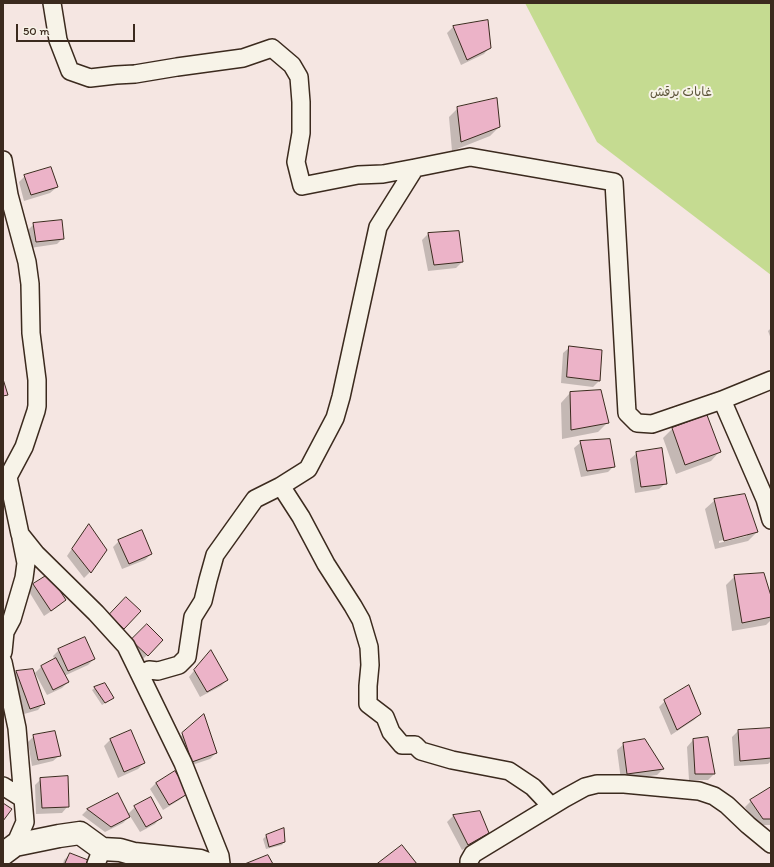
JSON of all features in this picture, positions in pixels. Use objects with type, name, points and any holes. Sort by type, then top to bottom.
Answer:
[{"type":"street","points":[[52,3],[58,40],[70,71],[90,78],[135,74],[243,58],[272,48],[292,65],[299,77],[301,133],[296,162],[302,186],[358,175],[383,174],[470,157],[614,182],[627,413],[637,422],[652,424],[722,400],[771,380]]},
{"type":"street","points":[[3,160],[9,195],[28,269],[32,338],[37,380],[36,411],[24,447],[6,471],[26,563],[24,578],[12,619],[5,632],[3,652]]},
{"type":"street","points":[[141,676],[149,670],[158,671],[179,665],[187,657],[193,617],[203,601],[214,555],[255,499],[281,486],[308,469],[335,418],[341,397],[378,227],[415,168]]},
{"type":"street","points":[[722,400],[765,499],[771,520]]},
{"type":"street","points":[[281,486],[301,517],[326,564],[361,620],[369,647],[368,704],[385,717],[390,732],[402,745],[415,745],[421,751],[452,760],[509,771],[533,787],[551,806]]},
{"type":"street","points":[[20,534],[36,554],[96,613],[126,646],[183,763],[220,856],[221,864]]},
{"type":"street","points":[[3,662],[17,728],[25,822],[9,850]]},
{"type":"street","points":[[469,864],[473,854],[551,806],[585,787],[598,784],[624,784],[699,791],[714,796],[727,805],[748,826],[771,844]]},
{"type":"street","points":[[3,786],[22,798]]},
{"type":"street","points":[[9,850],[59,836],[80,833],[99,857],[120,850],[134,854],[200,861],[208,864]]},
{"type":"green space","name":"غابات برقش","points":[[525,3],[771,3],[771,275],[597,142]]},
{"type":"building","points":[[488,20],[491,48],[467,60],[453,26]]},
{"type":"building","points":[[497,98],[500,127],[461,142],[457,107]]},
{"type":"building","points":[[51,167],[58,187],[31,195],[24,175]]},
{"type":"building","points":[[62,220],[64,239],[36,242],[33,223]]},
{"type":"building","points":[[459,231],[463,262],[434,265],[428,233]]},
{"type":"building","points":[[569,346],[602,350],[600,381],[567,377]]},
{"type":"building","points":[[3,379],[8,395],[3,396]]},
{"type":"building","points":[[601,390],[609,423],[571,430],[570,392]]},
{"type":"building","points":[[707,415],[721,452],[685,465],[672,428]]},
{"type":"building","points":[[610,439],[615,467],[587,471],[580,441]]},
{"type":"building","points":[[662,448],[667,484],[641,487],[636,452]]},
{"type":"building","points":[[745,494],[758,532],[724,541],[714,499]]},
{"type":"building","points":[[89,524],[107,550],[91,573],[72,549]]},
{"type":"building","points":[[142,530],[152,554],[129,564],[118,540]]},
{"type":"building","points":[[764,573],[771,596],[771,617],[742,623],[734,575]]},
{"type":"building","points":[[49,574],[66,600],[51,611],[33,584]]},
{"type":"building","points":[[126,597],[141,611],[124,629],[109,615]]},
{"type":"building","points":[[147,624],[163,640],[148,656],[131,640]]},
{"type":"building","points":[[85,637],[95,659],[68,671],[58,649]]},
{"type":"building","points":[[211,650],[228,680],[207,692],[194,670]]},
{"type":"building","points":[[56,658],[69,682],[53,690],[41,666]]},
{"type":"building","points":[[33,669],[45,704],[30,709],[16,671]]},
{"type":"building","points":[[105,683],[114,698],[105,703],[94,687]]},
{"type":"building","points":[[689,685],[701,714],[677,730],[664,700]]},
{"type":"building","points":[[204,714],[217,753],[192,762],[182,733]]},
{"type":"building","points":[[771,728],[771,758],[740,761],[738,730]]},
{"type":"building","points":[[131,730],[145,763],[124,772],[110,739]]},
{"type":"building","points":[[55,731],[61,756],[38,760],[33,735]]},
{"type":"building","points":[[708,737],[715,774],[695,774],[693,739]]},
{"type":"building","points":[[645,739],[664,769],[627,774],[623,743]]},
{"type":"building","points":[[175,771],[189,793],[169,805],[156,783]]},
{"type":"building","points":[[68,776],[69,807],[42,808],[40,778]]},
{"type":"building","points":[[771,787],[771,819],[763,819],[750,800]]},
{"type":"building","points":[[118,793],[130,817],[111,827],[87,809]]},
{"type":"building","points":[[151,797],[162,818],[146,827],[134,806]]},
{"type":"building","points":[[3,803],[12,809],[3,821]]},
{"type":"building","points":[[480,811],[489,833],[468,845],[453,815]]},
{"type":"building","points":[[284,828],[285,842],[269,847],[266,835]]},
{"type":"building","points":[[402,845],[417,864],[377,864]]},
{"type":"building","points":[[70,853],[88,860],[86,864],[65,864]]},
{"type":"building","points":[[268,855],[273,864],[245,864]]}]
